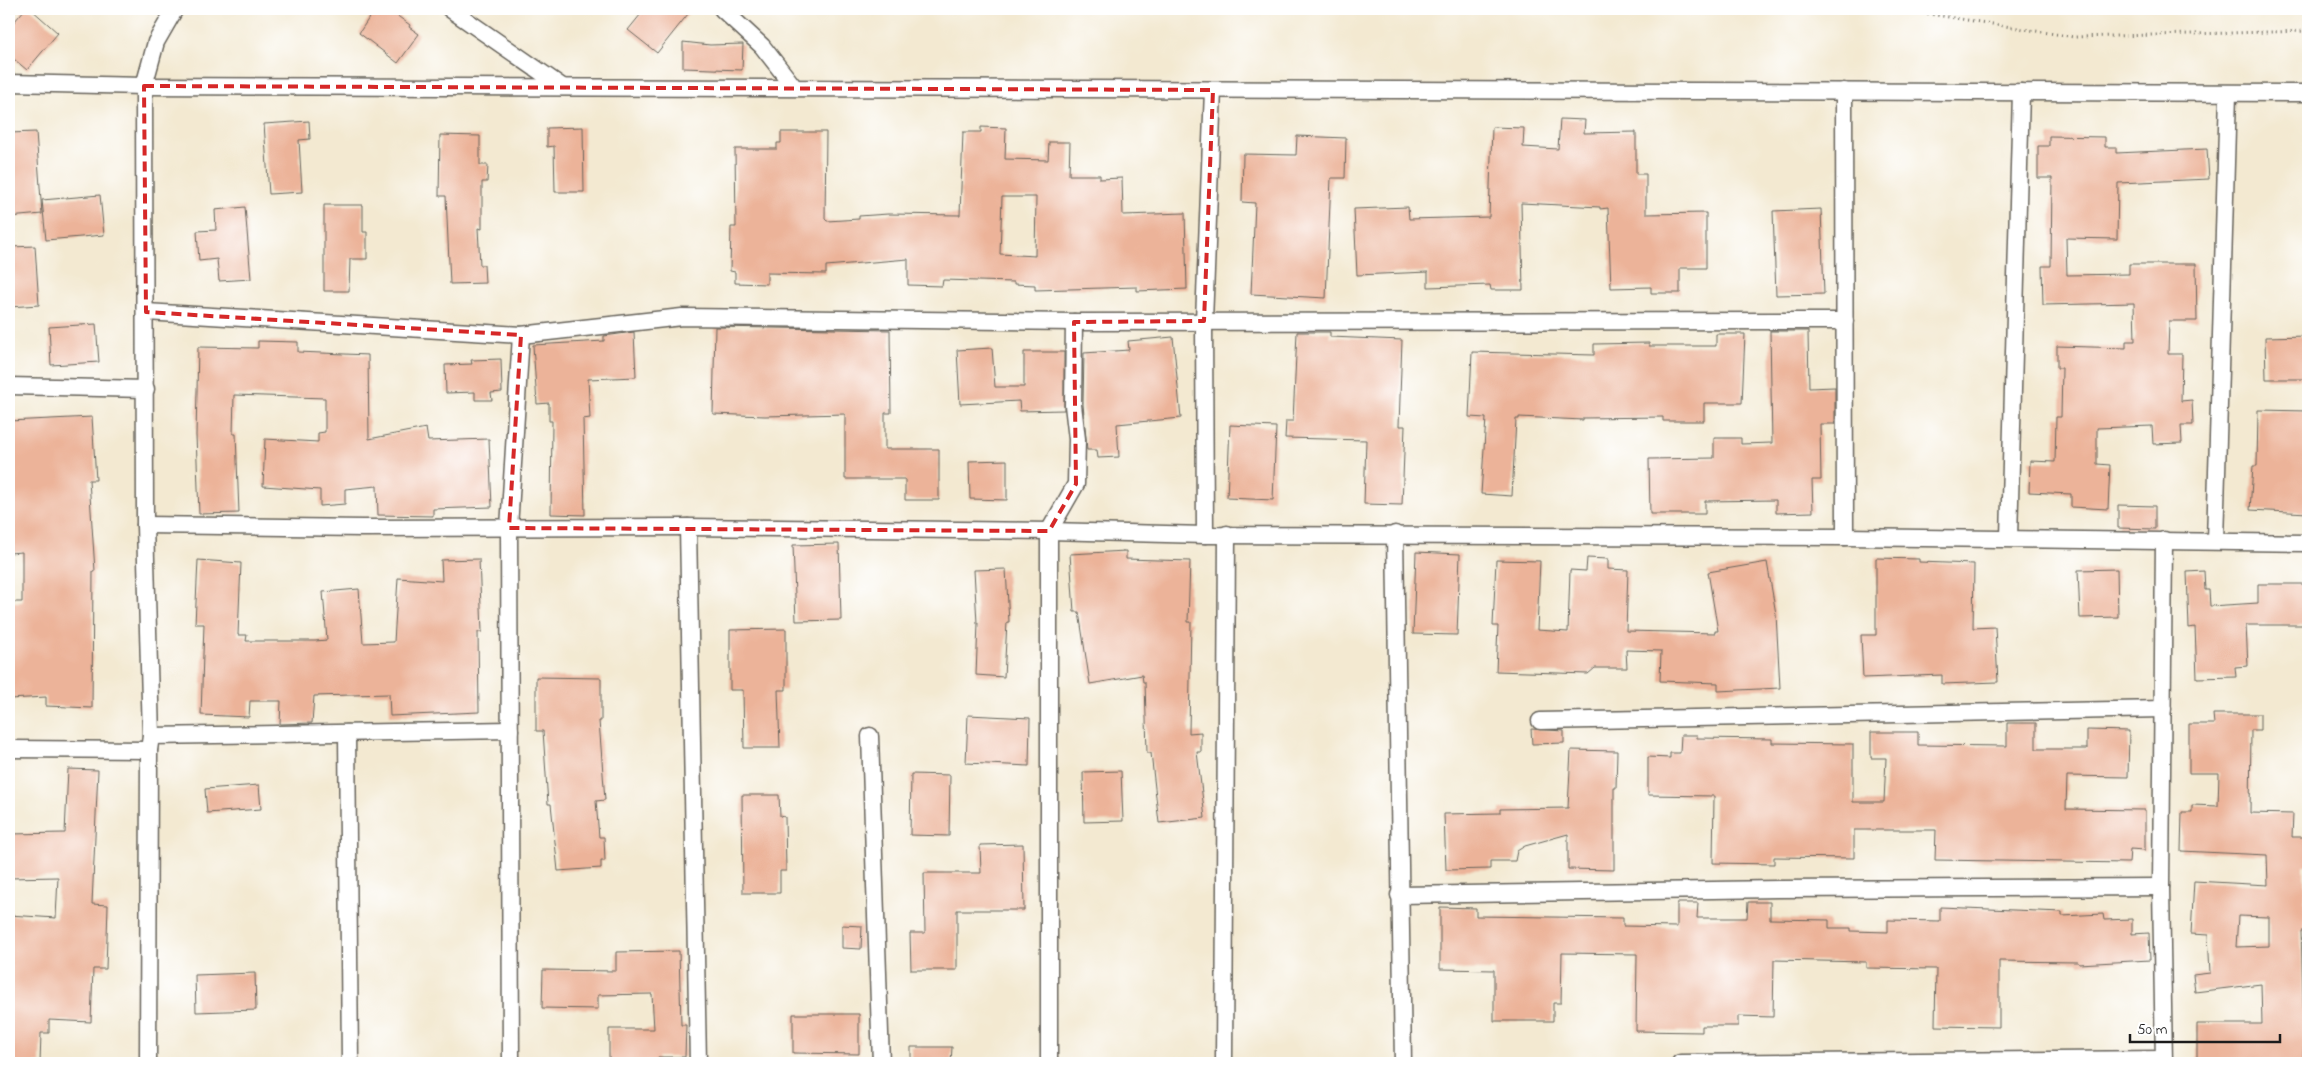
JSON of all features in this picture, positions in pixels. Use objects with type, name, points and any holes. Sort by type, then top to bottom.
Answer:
[{"type":"street","points":[[148,1063],[150,743],[146,525],[144,86],[156,42],[175,9]]},
{"type":"street","points":[[450,9],[561,86]]},
{"type":"street","points":[[722,9],[762,46],[794,87]]},
{"type":"street","points":[[9,83],[144,86],[2308,93]]},
{"type":"street","points":[[1205,535],[1204,321],[1213,90]]},
{"type":"street","points":[[1844,91],[1845,537]]},
{"type":"street","points":[[2009,538],[2021,92]]},
{"type":"street","points":[[2215,541],[2228,94]]},
{"type":"street","points":[[146,312],[521,335],[682,317],[1074,322],[1845,321]]},
{"type":"street","points":[[1048,1063],[1049,531],[1076,484],[1077,439],[1073,405],[1074,322]]},
{"type":"street","points":[[511,1063],[509,528],[521,335]]},
{"type":"street","points":[[9,386],[146,389]]},
{"type":"street","points":[[146,525],[509,528],[688,527],[1049,531],[1205,535],[1395,534],[2009,538],[2308,543]]},
{"type":"street","points":[[688,527],[698,1063]]},
{"type":"street","points":[[1224,1063],[1227,534]]},
{"type":"street","points":[[1395,534],[1403,1063]]},
{"type":"street","points":[[1680,1063],[2164,1061],[2161,887],[2164,540]]},
{"type":"street","points":[[1540,721],[2163,709]]},
{"type":"street","points":[[9,749],[347,733],[510,730]]},
{"type":"street","points":[[347,733],[350,1063]]},
{"type":"street","points":[[870,736],[881,1063]]},
{"type":"street","points":[[1399,895],[1778,889],[2161,887]]},
{"type":"path","points":[[1898,9],[2074,37],[2308,31]]},
{"type":"highlighted area","points":[[144,86],[1213,90],[1204,321],[1074,322],[1076,484],[1049,531],[509,528],[521,335],[146,312]]},
{"type":"building","points":[[25,9],[31,9],[58,33],[27,70],[9,55],[9,28]]},
{"type":"building","points":[[375,9],[388,9],[419,34],[398,63],[359,33]]},
{"type":"building","points":[[645,9],[692,9],[657,53],[628,30]]},
{"type":"building","points":[[683,42],[710,45],[743,44],[742,70],[683,68]]},
{"type":"building","points":[[1560,119],[1585,120],[1584,133],[1636,132],[1636,174],[1646,174],[1646,214],[1706,213],[1706,268],[1680,268],[1680,293],[1651,293],[1651,287],[1611,288],[1608,208],[1600,209],[1600,207],[1521,203],[1523,290],[1491,290],[1490,285],[1428,287],[1428,272],[1357,275],[1354,209],[1408,207],[1409,219],[1489,217],[1492,127],[1524,128],[1523,147],[1558,149]]},
{"type":"building","points":[[309,121],[310,139],[299,140],[302,192],[269,194],[264,124]]},
{"type":"building","points":[[583,127],[584,192],[555,192],[554,146],[547,147],[547,128]]},
{"type":"building","points":[[981,127],[1006,128],[1005,159],[1048,160],[1049,142],[1070,142],[1069,175],[1100,175],[1100,179],[1122,178],[1123,215],[1185,213],[1187,289],[1137,291],[1137,287],[1035,290],[1035,285],[1014,284],[1014,282],[943,280],[942,286],[908,285],[908,259],[826,266],[826,274],[767,273],[767,284],[735,283],[735,272],[730,271],[731,227],[736,227],[735,149],[777,149],[777,143],[781,143],[781,132],[826,132],[825,219],[827,221],[859,219],[859,216],[888,214],[960,215],[963,132],[981,132]],"holes":[[[1002,197],[1036,197],[1035,256],[1000,254]]]},
{"type":"building","points":[[36,132],[42,214],[9,217],[9,133]]},
{"type":"building","points":[[440,135],[480,136],[480,165],[488,165],[487,182],[482,182],[482,229],[478,228],[480,265],[484,265],[485,283],[450,284],[446,196],[439,196]]},
{"type":"building","points":[[1297,136],[1346,138],[1345,178],[1331,178],[1326,298],[1251,294],[1255,203],[1242,202],[1243,154],[1296,155]]},
{"type":"building","points":[[2049,136],[2105,137],[2105,147],[2116,147],[2116,153],[2207,149],[2209,179],[2118,183],[2117,239],[2066,238],[2067,275],[2129,274],[2129,264],[2196,264],[2197,321],[2169,321],[2168,354],[2182,354],[2181,401],[2192,400],[2193,425],[2181,425],[2182,443],[2153,444],[2152,426],[2097,428],[2097,464],[2110,465],[2108,509],[2071,507],[2071,494],[2029,492],[2030,461],[2055,462],[2056,417],[2061,417],[2062,368],[2057,368],[2057,346],[2126,348],[2126,341],[2135,341],[2134,303],[2043,305],[2042,266],[2051,266],[2052,178],[2038,178],[2038,146],[2049,146]]},
{"type":"building","points":[[100,195],[104,235],[46,240],[42,200]]},
{"type":"building","points":[[324,205],[363,205],[363,232],[367,232],[367,259],[350,259],[349,291],[324,291]]},
{"type":"building","points":[[245,207],[251,279],[219,281],[217,259],[199,261],[197,231],[216,230],[215,210]]},
{"type":"building","points":[[1821,209],[1824,294],[1776,295],[1773,211]]},
{"type":"building","points":[[35,246],[39,305],[9,307],[9,270],[12,270],[11,247]]},
{"type":"building","points":[[96,324],[99,362],[51,365],[49,327]]},
{"type":"building","points":[[715,327],[890,330],[891,413],[885,413],[885,449],[939,449],[939,500],[905,500],[905,479],[845,479],[845,414],[765,416],[713,414]]},
{"type":"building","points":[[1770,331],[1808,331],[1809,388],[1835,387],[1835,424],[1820,424],[1821,480],[1812,480],[1813,512],[1776,513],[1776,500],[1705,501],[1705,514],[1650,514],[1649,459],[1714,458],[1714,438],[1741,438],[1741,444],[1772,443]]},
{"type":"building","points":[[634,332],[636,377],[588,379],[590,418],[583,419],[585,515],[551,514],[552,421],[549,421],[549,403],[537,404],[533,345],[604,341],[604,336]]},
{"type":"building","points":[[1297,332],[1330,332],[1330,337],[1402,340],[1399,426],[1405,426],[1402,505],[1364,504],[1366,440],[1285,438],[1286,421],[1293,421]]},
{"type":"building","points":[[1716,334],[1745,334],[1742,403],[1704,403],[1704,421],[1663,421],[1663,417],[1583,418],[1583,420],[1519,417],[1519,419],[1516,419],[1512,496],[1481,494],[1486,418],[1469,417],[1472,352],[1594,355],[1594,344],[1649,343],[1649,346],[1716,346]]},
{"type":"building","points":[[2308,336],[2308,379],[2266,379],[2265,337]]},
{"type":"building","points":[[1173,337],[1181,418],[1117,424],[1119,457],[1098,458],[1097,450],[1087,450],[1083,404],[1084,353],[1129,350],[1128,341]]},
{"type":"building","points":[[258,341],[298,342],[298,352],[368,355],[369,439],[426,428],[428,441],[489,439],[492,507],[433,509],[433,516],[378,515],[377,486],[345,489],[345,504],[320,506],[320,490],[263,486],[265,439],[318,442],[318,433],[325,432],[325,398],[234,395],[233,434],[236,434],[239,513],[199,514],[196,435],[198,347],[258,348]]},
{"type":"building","points":[[992,348],[995,387],[1024,387],[1024,352],[1064,352],[1064,410],[1020,411],[1019,401],[960,404],[957,350]]},
{"type":"building","points":[[501,359],[502,392],[491,393],[492,400],[475,400],[475,392],[446,393],[445,365],[472,364],[471,360]]},
{"type":"building","points":[[2258,410],[2308,411],[2308,513],[2250,510],[2253,466],[2257,466]]},
{"type":"building","points":[[92,417],[96,480],[89,480],[95,571],[93,571],[92,708],[46,706],[46,697],[9,699],[9,602],[22,602],[22,552],[9,553],[9,421]]},
{"type":"building","points":[[1230,425],[1276,427],[1273,500],[1227,498]]},
{"type":"building","points":[[1007,460],[1007,500],[970,499],[969,461]]},
{"type":"building","points":[[2118,505],[2155,506],[2155,529],[2118,528]]},
{"type":"building","points":[[839,544],[841,620],[796,621],[793,545]]},
{"type":"building","points":[[1126,551],[1126,559],[1190,561],[1188,622],[1191,622],[1189,733],[1201,732],[1201,752],[1197,752],[1205,818],[1159,823],[1151,753],[1147,753],[1145,682],[1143,682],[1142,675],[1090,684],[1079,612],[1074,612],[1070,554]]},
{"type":"building","points":[[1416,552],[1460,554],[1457,635],[1413,634]]},
{"type":"building","points":[[1587,558],[1608,559],[1608,569],[1628,570],[1626,631],[1715,633],[1715,631],[1718,631],[1708,572],[1767,562],[1776,614],[1780,688],[1718,691],[1718,683],[1660,681],[1661,651],[1626,650],[1627,668],[1595,668],[1588,674],[1496,671],[1498,626],[1493,626],[1496,560],[1540,561],[1537,630],[1568,632],[1570,570],[1586,571]]},
{"type":"building","points":[[1876,558],[1919,559],[1919,562],[1974,564],[1973,628],[1995,627],[1998,682],[1942,684],[1942,675],[1863,678],[1861,635],[1876,635]]},
{"type":"building","points":[[479,559],[482,632],[478,632],[479,712],[390,716],[389,694],[314,696],[312,723],[280,724],[281,701],[250,701],[249,717],[201,715],[204,624],[195,624],[198,560],[241,563],[238,635],[247,635],[246,641],[327,640],[323,592],[359,589],[363,643],[394,642],[398,578],[442,581],[441,560]]},
{"type":"building","points":[[1006,569],[1009,622],[1007,622],[1004,677],[976,675],[978,623],[974,570]]},
{"type":"building","points":[[2117,569],[2118,617],[2080,618],[2078,570]]},
{"type":"building","points":[[2204,571],[2205,590],[2209,590],[2210,606],[2258,603],[2258,584],[2308,584],[2308,625],[2246,625],[2248,666],[2235,667],[2236,677],[2197,678],[2195,627],[2189,628],[2187,572]]},
{"type":"building","points":[[786,629],[786,690],[778,690],[780,748],[744,748],[743,690],[730,690],[730,630]]},
{"type":"building","points":[[536,677],[601,678],[601,721],[599,721],[605,800],[596,801],[599,837],[604,837],[605,861],[601,861],[601,868],[558,871],[551,804],[548,804],[543,731],[536,731]]},
{"type":"building","points":[[2213,714],[2260,714],[2260,730],[2251,730],[2250,813],[2293,814],[2292,837],[2308,837],[2308,865],[2304,865],[2305,931],[2301,931],[2304,1028],[2303,1063],[2197,1063],[2197,1024],[2262,1024],[2261,984],[2195,992],[2193,975],[2210,973],[2208,935],[2191,934],[2194,881],[2268,885],[2267,855],[2181,851],[2182,812],[2192,812],[2192,805],[2218,806],[2219,773],[2189,773],[2189,724],[2214,724]],"holes":[[[2238,916],[2269,917],[2269,946],[2236,947]]]},
{"type":"building","points":[[968,715],[1030,718],[1029,766],[966,763]]},
{"type":"building","points":[[2007,723],[2036,723],[2036,749],[2087,749],[2087,730],[2129,731],[2128,777],[2067,776],[2066,809],[2145,810],[2145,850],[2130,849],[2129,863],[1935,860],[1936,830],[1854,830],[1854,858],[1774,857],[1774,864],[1713,863],[1714,796],[1648,795],[1648,757],[1670,758],[1670,753],[1680,753],[1681,735],[1697,735],[1697,738],[1772,739],[1772,743],[1853,744],[1853,802],[1884,802],[1886,758],[1871,758],[1871,732],[1918,732],[1918,745],[2007,746]]},
{"type":"building","points":[[1531,729],[1564,731],[1564,743],[1532,744]]},
{"type":"building","points":[[1571,750],[1617,751],[1616,788],[1614,788],[1614,870],[1568,869],[1568,834],[1525,846],[1517,851],[1515,861],[1490,861],[1490,869],[1446,870],[1444,814],[1500,813],[1500,809],[1568,808]]},
{"type":"building","points":[[68,769],[98,770],[92,904],[108,905],[106,969],[93,969],[91,1022],[49,1020],[49,1033],[41,1033],[40,1063],[9,1063],[9,915],[56,918],[58,877],[9,878],[9,834],[65,833]]},
{"type":"building","points":[[1121,771],[1123,821],[1084,822],[1083,772]]},
{"type":"building","points":[[911,774],[950,775],[949,836],[910,835]]},
{"type":"building","points":[[259,785],[261,809],[207,813],[205,789]]},
{"type":"building","points":[[742,795],[779,795],[780,816],[785,817],[786,871],[780,871],[780,893],[743,893]]},
{"type":"building","points":[[1023,844],[1024,910],[957,910],[957,970],[911,970],[910,933],[925,933],[924,873],[981,873],[980,845]]},
{"type":"building","points":[[1748,902],[1770,902],[1770,919],[1829,920],[1829,928],[1851,928],[1851,931],[1888,932],[1888,920],[1940,921],[1940,907],[2062,912],[2062,916],[2103,914],[2104,920],[2132,919],[2132,934],[2149,933],[2150,960],[2079,964],[2078,962],[1999,961],[1999,1027],[1935,1026],[1936,969],[1866,968],[1866,962],[1774,960],[1773,1017],[1738,1016],[1738,1026],[1702,1026],[1702,1032],[1636,1031],[1637,954],[1562,953],[1561,1003],[1553,1003],[1553,1021],[1494,1021],[1494,970],[1440,969],[1440,907],[1476,908],[1476,916],[1623,918],[1623,926],[1677,927],[1677,903],[1698,903],[1697,918],[1747,918]]},
{"type":"building","points":[[842,925],[862,926],[861,949],[842,948]]},
{"type":"building","points":[[679,951],[681,1025],[686,1025],[685,1057],[658,1057],[658,1063],[609,1063],[609,1029],[654,1029],[652,994],[598,995],[598,1009],[542,1008],[543,970],[616,971],[616,952]]},
{"type":"building","points":[[255,973],[256,1010],[196,1012],[195,975]]},
{"type":"building","points":[[793,1014],[859,1014],[859,1054],[793,1053]]},
{"type":"building","points":[[911,1047],[952,1047],[951,1063],[911,1063]]}]
